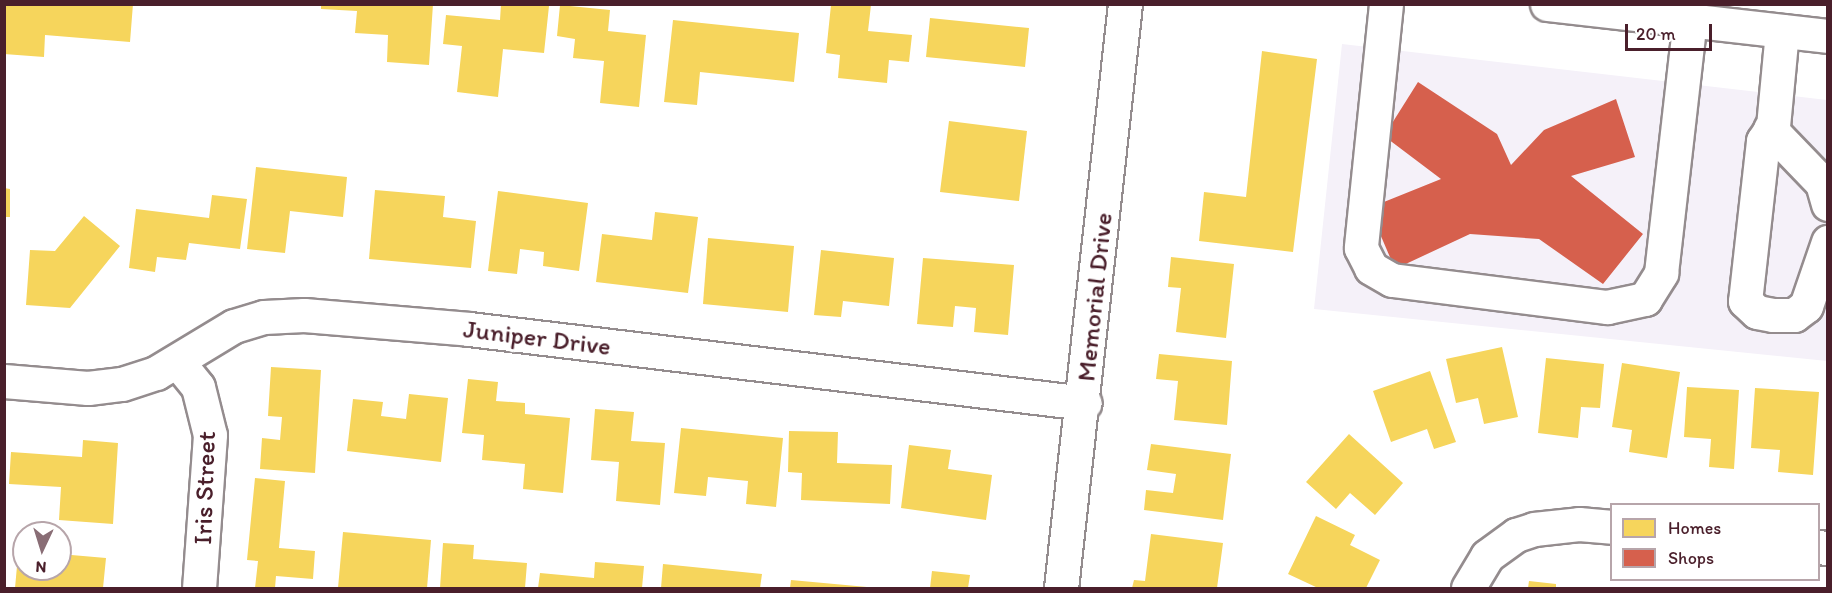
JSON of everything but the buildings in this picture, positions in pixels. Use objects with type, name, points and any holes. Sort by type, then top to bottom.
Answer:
[{"type":"street","name":"Memorial Drive","points":[[1061,588],[1084,403],[1125,4]]},
{"type":"street","points":[[1386,4],[1362,248],[1371,268],[1392,280],[1607,307],[1645,299],[1661,273],[1690,21]]},
{"type":"street","points":[[1547,4],[1601,8],[1690,21],[1827,36]]},
{"type":"street","points":[[1782,31],[1770,129],[1763,141],[1745,301],[1757,312],[1794,315],[1806,306],[1827,242]]},
{"type":"street","points":[[1770,129],[1822,183],[1827,204]]},
{"type":"street","name":"Juniper Drive","points":[[4,381],[87,388],[111,386],[156,373],[234,326],[264,317],[304,315],[470,329],[1084,403]]},
{"type":"street","name":"Iris Street","points":[[177,361],[198,387],[210,435],[199,588]]},
{"type":"street","points":[[1468,588],[1496,548],[1534,529],[1579,524],[1610,527]]},
{"type":"shaded area","points":[[1342,44],[1827,100],[1827,361],[1314,309]]}]
